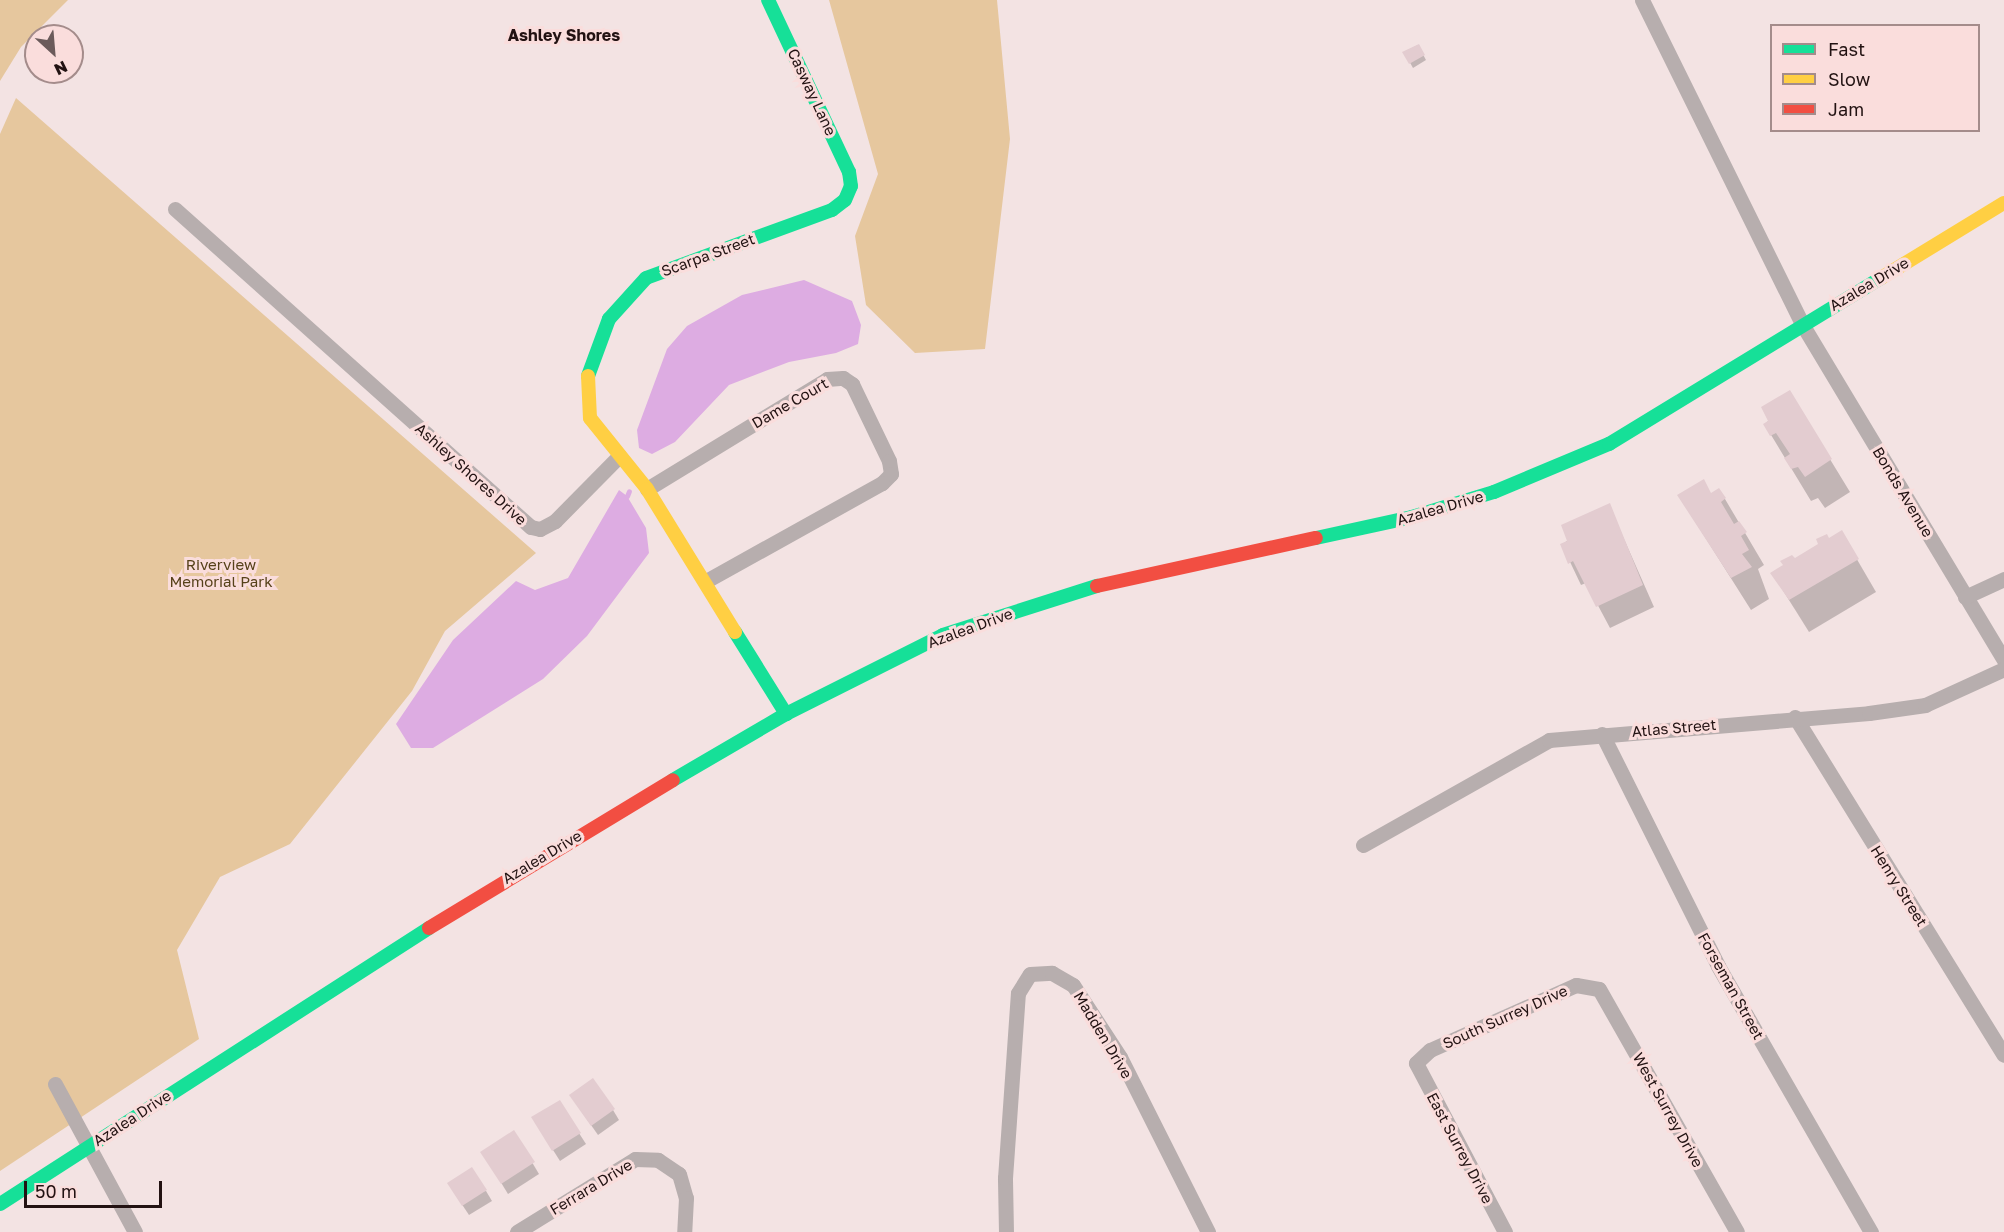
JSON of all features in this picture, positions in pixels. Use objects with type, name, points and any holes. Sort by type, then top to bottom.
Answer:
[{"type":"street","name":"Casway Lane","points":[[768,0],[849,172],[851,186]]},
{"type":"street","name":"Bonds Avenue","points":[[1642,0],[1803,324],[2004,660]]},
{"type":"street","name":"Scarpa Street","points":[[619,456],[590,418],[587,396],[589,366],[609,319],[646,278],[832,210],[845,200],[851,186]]},
{"type":"street","name":"Azalea Drive","points":[[0,1204],[522,867],[786,714],[943,635],[1090,588],[1412,517],[1494,492],[1609,444],[2004,203]]},
{"type":"street","name":"Ashley Shores Drive","points":[[175,209],[531,527],[540,529],[555,521],[619,456]]},
{"type":"street","name":"Dame Court","points":[[647,489],[827,379],[843,378],[852,384],[889,461],[891,474],[882,483],[706,581]]},
{"type":"street","points":[[619,456],[647,489],[706,581],[786,714]]},
{"type":"street","points":[[1965,597],[2004,579]]},
{"type":"street","name":"Atlas Street","points":[[1363,845],[1549,740],[1795,717],[1869,713],[1924,705],[2004,669]]},
{"type":"street","name":"Henry Street","points":[[1795,717],[2004,1055]]},
{"type":"street","name":"Forseman Street","points":[[1602,734],[1718,966],[1871,1232]]},
{"type":"street","name":"Madden Drive","points":[[1006,1232],[1005,1178],[1018,993],[1030,974],[1052,973],[1073,985],[1120,1057],[1208,1232]]},
{"type":"street","name":"South Surrey Drive","points":[[1416,1063],[1430,1050],[1576,985],[1599,989]]},
{"type":"street","name":"West Surrey Drive","points":[[1599,989],[1737,1232]]},
{"type":"street","name":"East Surrey Drive","points":[[1416,1063],[1505,1232]]},
{"type":"street","points":[[55,1084],[135,1232]]},
{"type":"street","name":"Ferrara Drive","points":[[517,1232],[635,1159],[658,1160],[679,1174],[686,1198],[684,1232]]},
{"type":"green space","points":[[0,0],[68,0],[44,24],[24,24],[24,44],[0,81]]},
{"type":"green space","points":[[829,0],[997,0],[1010,139],[985,349],[915,353],[866,305],[855,236],[878,174]]},
{"type":"green space","name":"Riverview Memorial Park","points":[[16,98],[536,553],[445,631],[412,691],[290,844],[220,877],[177,950],[199,1039],[0,1171],[0,134]]},
{"type":"shaded area","points":[[804,280],[852,301],[861,325],[858,344],[836,353],[789,362],[729,385],[675,442],[652,454],[639,448],[637,430],[667,349],[687,326],[742,295]]},
{"type":"shaded area","points":[[619,490],[627,496],[646,528],[649,553],[587,636],[543,679],[433,748],[411,748],[396,724],[453,640],[516,581],[535,590],[568,578]]},
{"type":"building","points":[[1419,44],[1425,55],[1409,64],[1402,52]]},
{"type":"building","points":[[1790,390],[1832,459],[1805,477],[1798,467],[1791,469],[1784,458],[1790,454],[1776,433],[1770,436],[1763,424],[1768,421],[1761,407]]},
{"type":"building","points":[[1704,479],[1711,493],[1719,488],[1726,498],[1721,502],[1734,524],[1739,521],[1747,532],[1741,536],[1749,550],[1742,554],[1752,567],[1731,578],[1677,495]]},
{"type":"building","points":[[1610,503],[1643,585],[1596,607],[1573,561],[1568,564],[1560,544],[1567,541],[1561,525]]},
{"type":"building","points":[[1842,530],[1859,559],[1789,600],[1770,573],[1783,565],[1780,561],[1792,555],[1795,558],[1818,544],[1816,539],[1827,534],[1829,538]]},
{"type":"building","points":[[593,1078],[615,1109],[591,1126],[569,1095]]},
{"type":"building","points":[[560,1100],[581,1133],[552,1151],[531,1117]]},
{"type":"building","points":[[514,1130],[535,1162],[501,1184],[480,1152]]},
{"type":"building","points":[[472,1167],[487,1190],[462,1206],[447,1183]]},
{"type":"waterway","points":[[627,496],[629,491]]},
{"type":"traffic: fast","points":[[588,376],[609,319],[646,278],[832,210],[845,200],[851,186],[849,172],[768,0]]},
{"type":"traffic: fast","points":[[1316,538],[1412,517],[1494,492],[1609,444],[1881,278]]},
{"type":"traffic: fast","points":[[673,780],[786,714],[943,635],[1097,586]]},
{"type":"traffic: fast","points":[[735,632],[786,714]]},
{"type":"traffic: fast","points":[[0,1204],[429,928]]},
{"type":"traffic: slow","points":[[1881,278],[2004,203]]},
{"type":"traffic: slow","points":[[588,376],[590,418],[647,489],[735,632]]},
{"type":"traffic: jam","points":[[1097,586],[1316,538]]},
{"type":"traffic: jam","points":[[429,928],[673,780]]},
{"type":"district","name":"Ashley Shores","points":[[564,35]]}]
